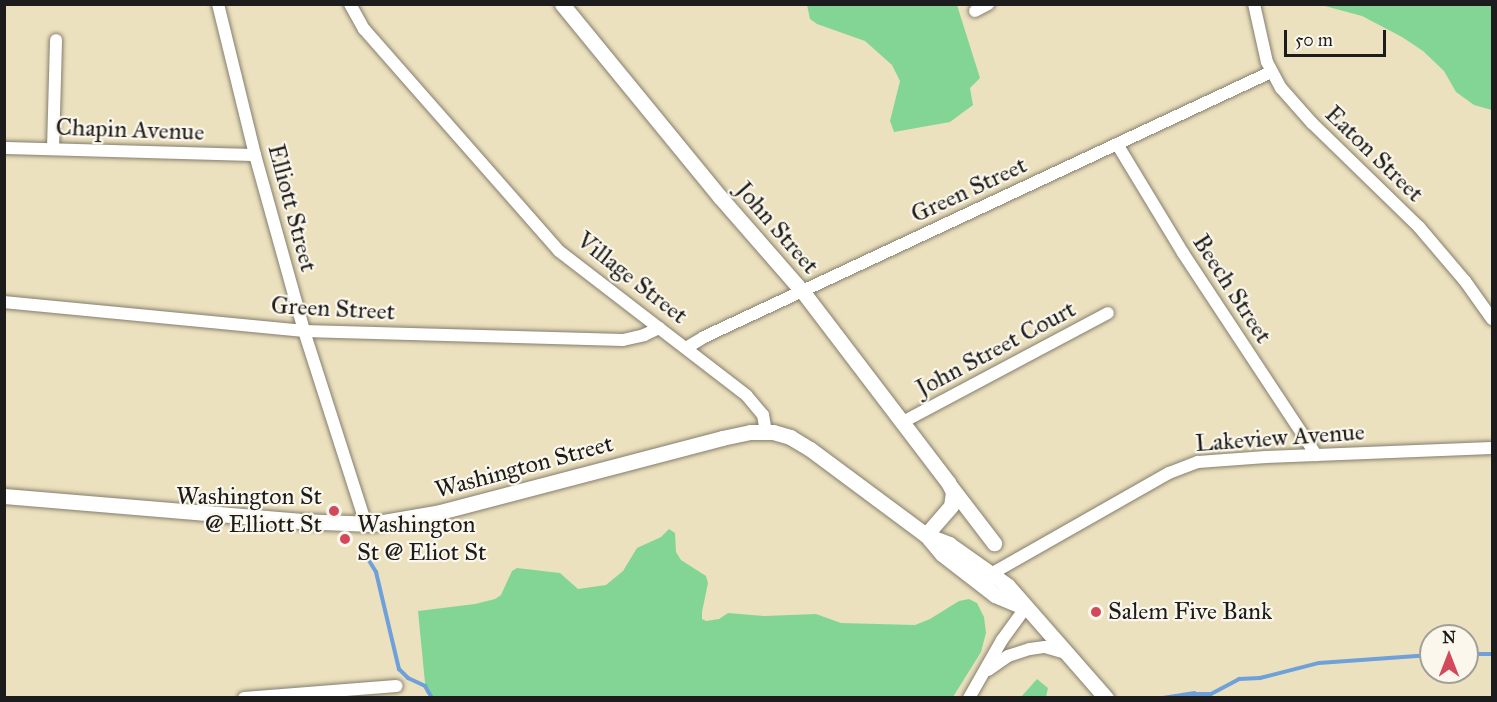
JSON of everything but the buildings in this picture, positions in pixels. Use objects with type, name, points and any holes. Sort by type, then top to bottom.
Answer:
[{"type":"street","name":"Elliott Street","points":[[218,4],[255,155],[304,331],[366,524]]},
{"type":"street","name":"Village Street","points":[[350,4],[364,29],[559,251],[754,402],[763,415],[766,432]]},
{"type":"street","name":"John Street","points":[[562,4],[705,179],[803,292],[994,543]]},
{"type":"street","points":[[975,11],[988,4]]},
{"type":"street","name":"Eaton Street","points":[[1254,4],[1271,72],[1281,88],[1312,123],[1419,227],[1465,281],[1492,319]]},
{"type":"street","points":[[53,149],[56,40]]},
{"type":"street","name":"Green Street","points":[[686,348],[1271,72]]},
{"type":"street","name":"Beech Street","points":[[1117,144],[1183,253],[1316,456]]},
{"type":"street","name":"Chapin Avenue","points":[[4,148],[255,155]]},
{"type":"street","name":"Green Street","points":[[4,302],[304,331],[623,340],[644,335],[659,328]]},
{"type":"street","name":"John Street Court","points":[[903,422],[1108,313]]},
{"type":"street","points":[[766,432],[790,437],[810,449],[926,535],[942,554],[995,595],[1025,608]]},
{"type":"street","name":"Washington Street","points":[[4,496],[299,521],[366,524],[424,516],[722,438],[766,432]]},
{"type":"street","name":"Lakeview Avenue","points":[[991,574],[1181,468],[1219,459],[1492,448]]},
{"type":"street","points":[[926,535],[950,508],[953,498],[951,487]]},
{"type":"street","points":[[926,535],[949,544],[1008,586],[1025,608],[1071,655],[1106,698]]},
{"type":"street","points":[[969,698],[1002,640],[1025,608]]},
{"type":"street","points":[[985,673],[1008,656],[1030,649],[1045,647],[1071,655]]},
{"type":"street","points":[[244,698],[397,686]]},
{"type":"green space","points":[[807,5],[957,5],[980,78],[970,88],[973,105],[950,122],[894,132],[890,121],[900,81],[892,65],[865,41],[817,24],[810,19]]},
{"type":"green space","points":[[1321,5],[1492,5],[1492,110],[1474,105],[1456,92],[1444,71],[1423,51],[1402,37],[1362,16]]},
{"type":"green space","points":[[669,529],[675,533],[676,552],[681,560],[706,576],[708,583],[702,619],[706,621],[719,619],[728,613],[764,616],[816,614],[841,623],[915,625],[930,619],[959,601],[969,599],[977,603],[984,617],[986,633],[981,652],[953,697],[437,698],[426,693],[418,611],[475,604],[495,599],[501,595],[512,571],[517,568],[560,573],[578,589],[606,585],[623,571],[637,548],[661,537]]},
{"type":"green space","points":[[1037,679],[1048,688],[1046,697],[1021,697]]},
{"type":"waterway","points":[[363,551],[376,572],[399,669],[408,678],[425,686],[432,698]]},
{"type":"waterway","points":[[1479,654],[1492,654]]},
{"type":"waterway","points":[[1190,698],[1196,694],[1211,694],[1239,679],[1260,678],[1319,663],[1419,656]]},
{"type":"waterway","points":[[1163,698],[1195,693]]},
{"type":"waterway","points":[[493,698],[511,698]]},
{"type":"place","name":"Washington St @ Elliott St","points":[[334,511]]},
{"type":"place","name":"Washington St @ Eliot St","points":[[345,539]]},
{"type":"place","name":"Salem Five Bank","points":[[1096,612]]}]
